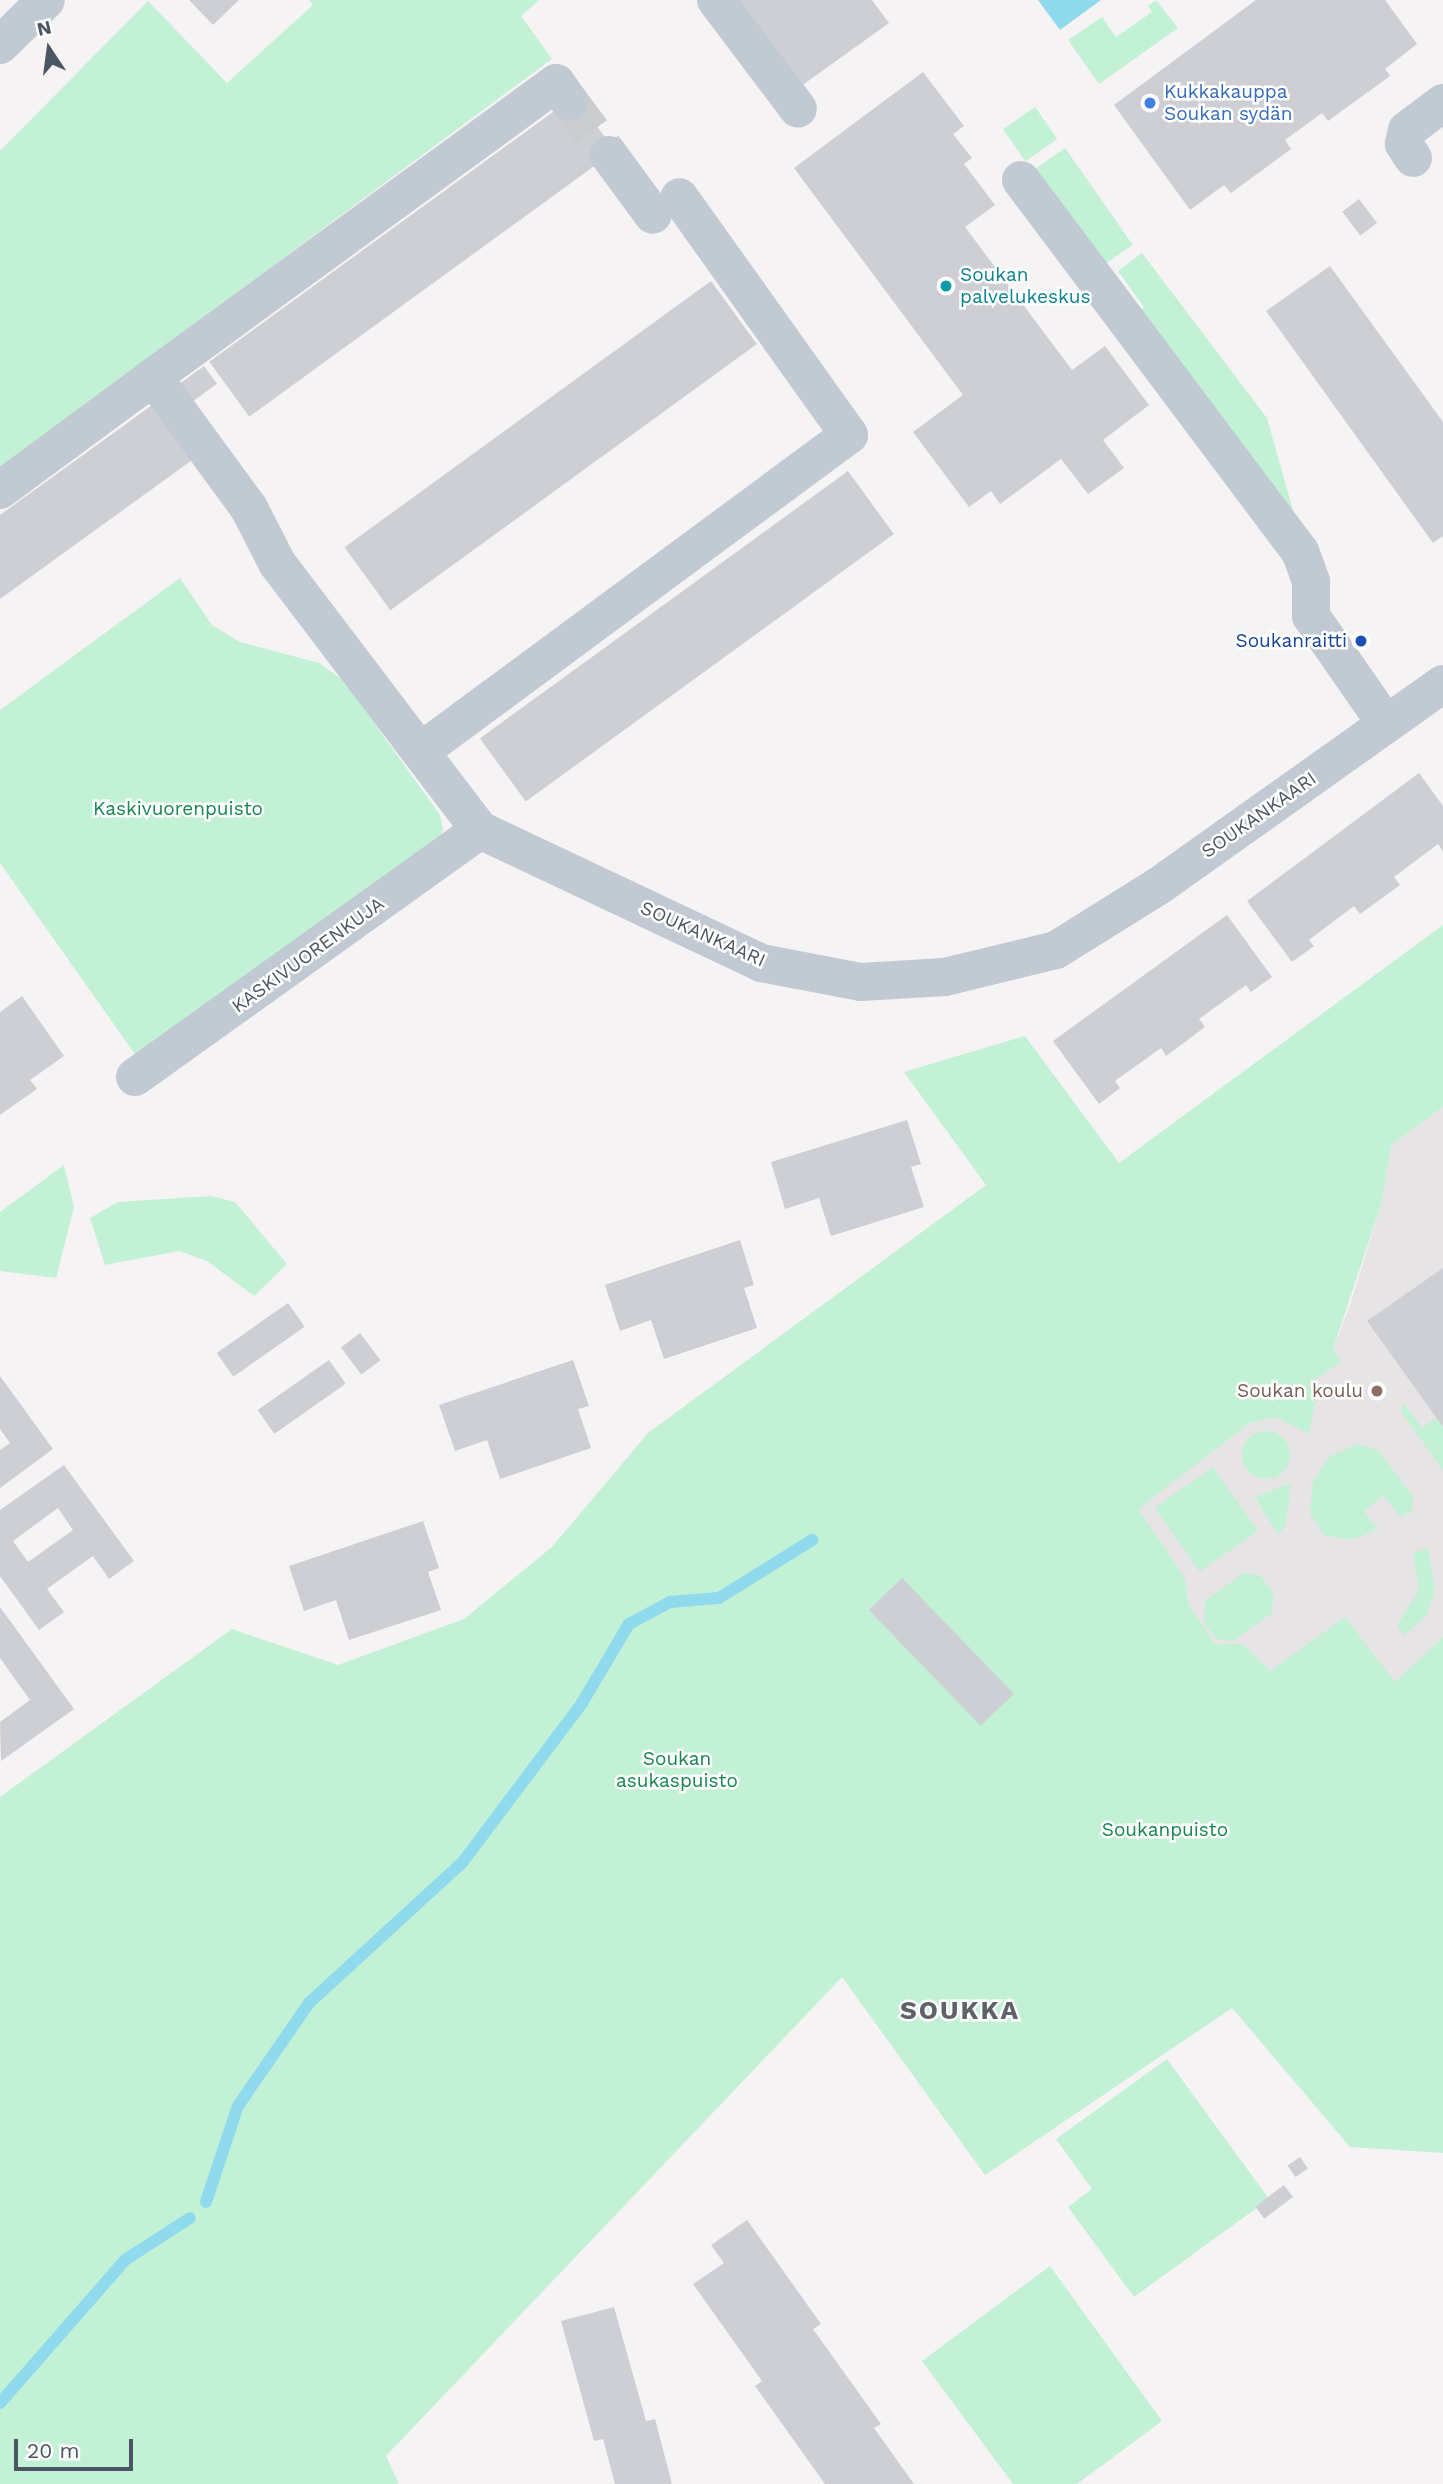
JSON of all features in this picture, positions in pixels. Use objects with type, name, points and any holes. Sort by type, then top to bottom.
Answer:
[{"type":"street","points":[[0,45],[46,0]]},
{"type":"street","points":[[716,0],[799,109]]},
{"type":"street","points":[[0,490],[556,83],[569,101]]},
{"type":"street","points":[[1413,158],[1404,144],[1407,130],[1443,103]]},
{"type":"street","points":[[421,751],[849,435],[666,206],[609,155]]},
{"type":"street","points":[[1021,180],[1300,551],[1311,582],[1311,616],[1386,724]]},
{"type":"street","name":"SOUKANKAARI","points":[[153,377],[249,508],[276,563],[480,830],[761,963],[861,982],[945,977],[1056,950],[1098,927],[1443,684]]},
{"type":"street","name":"KASKIVUORENKUJA","points":[[135,1077],[480,830]]},
{"type":"shaded area","name":"Soukan koulu","points":[[1443,1107],[1443,1637],[1395,1682],[1270,1671],[1235,1647],[1215,1645],[1189,1605],[1185,1578],[1137,1509],[1250,1423],[1276,1417],[1309,1433],[1308,1384],[1333,1349],[1350,1305],[1382,1202],[1391,1145]]},
{"type":"green space","points":[[309,0],[539,0],[521,16],[552,59],[0,468],[0,151],[148,1],[227,83],[313,5]]},
{"type":"green space","points":[[1156,0],[1178,28],[1099,84],[1068,40],[1102,17],[1116,37],[1152,12],[1148,6]]},
{"type":"green space","points":[[1035,107],[1057,139],[1025,161],[1003,129]]},
{"type":"green space","points":[[1065,148],[1133,245],[1102,266],[1035,169]]},
{"type":"green space","points":[[1142,253],[1267,418],[1298,528],[1139,316],[1144,307],[1118,271]]},
{"type":"green space","name":"Kaskivuorenpuisto","points":[[180,578],[212,625],[240,642],[319,663],[344,681],[440,815],[443,829],[440,839],[137,1057],[0,863],[0,710]]},
{"type":"green space","name":"Soukanpuisto","points":[[1443,925],[1443,1107],[1391,1145],[1382,1202],[1333,1349],[1341,1362],[1308,1384],[1316,1398],[1309,1434],[1276,1417],[1250,1423],[1138,1509],[1185,1578],[1189,1605],[1215,1644],[1243,1644],[1270,1671],[1345,1617],[1395,1682],[1443,1637],[1443,2153],[1350,2147],[1232,2008],[985,2175],[842,1977],[386,2456],[399,2484],[0,2484],[0,1797],[232,1629],[338,1665],[464,1619],[552,1547],[648,1433],[986,1185],[904,1072],[1025,1036],[1119,1163]]},
{"type":"green space","points":[[64,1165],[74,1207],[56,1278],[0,1271],[0,1212]]},
{"type":"green space","points":[[211,1196],[235,1202],[287,1264],[254,1296],[207,1261],[179,1251],[105,1265],[90,1218],[118,1202]]},
{"type":"green space","points":[[1403,1402],[1422,1428],[1436,1418],[1443,1427],[1443,1470],[1401,1412]]},
{"type":"green space","points":[[1266,1431],[1283,1438],[1290,1455],[1283,1472],[1266,1479],[1249,1472],[1242,1455],[1249,1438]]},
{"type":"green space","points":[[1358,1444],[1379,1451],[1413,1497],[1412,1511],[1400,1517],[1384,1495],[1364,1511],[1377,1529],[1354,1539],[1325,1536],[1310,1514],[1313,1481],[1330,1456]]},
{"type":"green space","points":[[1213,1467],[1258,1531],[1200,1572],[1155,1508]]},
{"type":"green space","points":[[1291,1483],[1286,1524],[1278,1535],[1255,1497]]},
{"type":"green space","points":[[1428,1548],[1435,1592],[1426,1616],[1404,1635],[1397,1626],[1419,1589],[1413,1553]]},
{"type":"green space","points":[[1243,1573],[1260,1575],[1273,1593],[1272,1613],[1233,1641],[1216,1639],[1204,1621],[1205,1601]]},
{"type":"green space","points":[[1167,2059],[1269,2199],[1134,2297],[1068,2207],[1092,2189],[1056,2139]]},
{"type":"green space","points":[[1050,2266],[1162,2421],[1077,2484],[1013,2484],[922,2361]]},
{"type":"water","points":[[1038,0],[1101,0],[1060,30]]},
{"type":"building","points":[[189,0],[239,0],[213,25]]},
{"type":"building","points":[[734,0],[872,0],[889,23],[797,89]]},
{"type":"building","points":[[1256,0],[1385,0],[1417,44],[1385,69],[1390,76],[1328,121],[1322,113],[1285,140],[1291,149],[1231,193],[1224,185],[1190,210],[1114,105]]},
{"type":"building","name":"Soukan palvelukeskus","points":[[923,72],[964,126],[953,134],[972,158],[964,164],[995,205],[965,227],[1072,370],[1105,346],[1149,405],[1103,440],[1124,468],[1088,494],[1061,459],[1000,504],[991,491],[969,507],[913,432],[963,395],[794,168]]},
{"type":"building","points":[[575,96],[615,151],[249,417],[209,362]]},
{"type":"building","points":[[1359,199],[1377,223],[1360,236],[1342,212]]},
{"type":"building","points":[[1330,266],[1443,422],[1443,536],[1433,543],[1266,311]]},
{"type":"building","points":[[711,281],[757,344],[390,610],[345,547]]},
{"type":"building","points":[[204,366],[217,384],[191,403],[178,385]]},
{"type":"building","points":[[155,403],[195,458],[0,599],[0,515]]},
{"type":"building","points":[[848,471],[894,534],[526,802],[480,738]]},
{"type":"building","points":[[1419,773],[1443,806],[1443,851],[1438,844],[1394,877],[1400,885],[1360,914],[1354,906],[1309,940],[1314,946],[1292,962],[1247,901]]},
{"type":"building","points":[[1227,915],[1272,977],[1251,992],[1246,985],[1199,1019],[1205,1027],[1166,1056],[1161,1048],[1115,1081],[1120,1088],[1099,1104],[1053,1041]]},
{"type":"building","points":[[22,996],[64,1056],[30,1080],[37,1089],[0,1115],[0,1012]]},
{"type":"building","points":[[907,1120],[921,1164],[911,1167],[924,1207],[831,1236],[819,1198],[785,1209],[771,1162]]},
{"type":"building","points":[[740,1240],[754,1285],[744,1288],[757,1328],[664,1359],[651,1320],[620,1331],[605,1285]]},
{"type":"building","points":[[1443,1268],[1443,1427],[1367,1321]]},
{"type":"building","points":[[288,1303],[305,1327],[233,1377],[217,1353]]},
{"type":"building","points":[[360,1333],[380,1360],[361,1375],[341,1347]]},
{"type":"building","points":[[329,1360],[346,1384],[274,1434],[258,1410]]},
{"type":"building","points":[[573,1360],[589,1406],[578,1409],[591,1448],[500,1479],[487,1440],[455,1451],[439,1405]]},
{"type":"building","points":[[0,1376],[53,1449],[0,1488],[0,1450],[10,1443],[0,1429]]},
{"type":"building","points":[[64,1465],[134,1561],[109,1579],[93,1556],[47,1589],[64,1612],[39,1630],[0,1576],[0,1510]],"holes":[[[58,1508],[73,1530],[28,1562],[13,1541]]]},
{"type":"building","points":[[423,1521],[439,1568],[428,1572],[441,1610],[349,1640],[336,1600],[304,1611],[289,1566]]},
{"type":"building","points":[[902,1578],[1014,1694],[981,1726],[869,1610]]},
{"type":"building","points":[[0,1607],[74,1709],[1,1761],[0,1722],[30,1700],[0,1658]]},
{"type":"building","points":[[1300,2157],[1308,2169],[1295,2177],[1288,2165]]},
{"type":"building","points":[[1284,2185],[1293,2197],[1264,2219],[1255,2207]]},
{"type":"building","points":[[747,2220],[821,2324],[813,2329],[881,2424],[874,2428],[914,2484],[825,2484],[755,2386],[762,2381],[693,2284],[724,2263],[711,2245]]},
{"type":"building","points":[[614,2307],[646,2421],[655,2419],[672,2484],[615,2484],[603,2439],[594,2441],[561,2321]]},
{"type":"waterway","points":[[206,2202],[238,2106],[309,2003],[462,1863],[582,1703],[629,1624],[670,1602],[719,1598],[812,1540]]},
{"type":"waterway","points":[[0,2403],[125,2260],[190,2218]]},
{"type":"tunnel","points":[[569,101],[609,155]]},
{"type":"place","name":"Kukkakauppa Soukan sydän","points":[[1150,103]]},
{"type":"place","name":"Soukan palvelukeskus","points":[[946,286]]},
{"type":"place","name":"Soukanraitti","points":[[1361,641]]},
{"type":"place","name":"Soukan koulu","points":[[1377,1391]]},
{"type":"district","name":"SOUKKA","points":[[960,2011]]},
{"type":"park label","name":"Soukan asukaspuisto","points":[[677,1770]]}]
